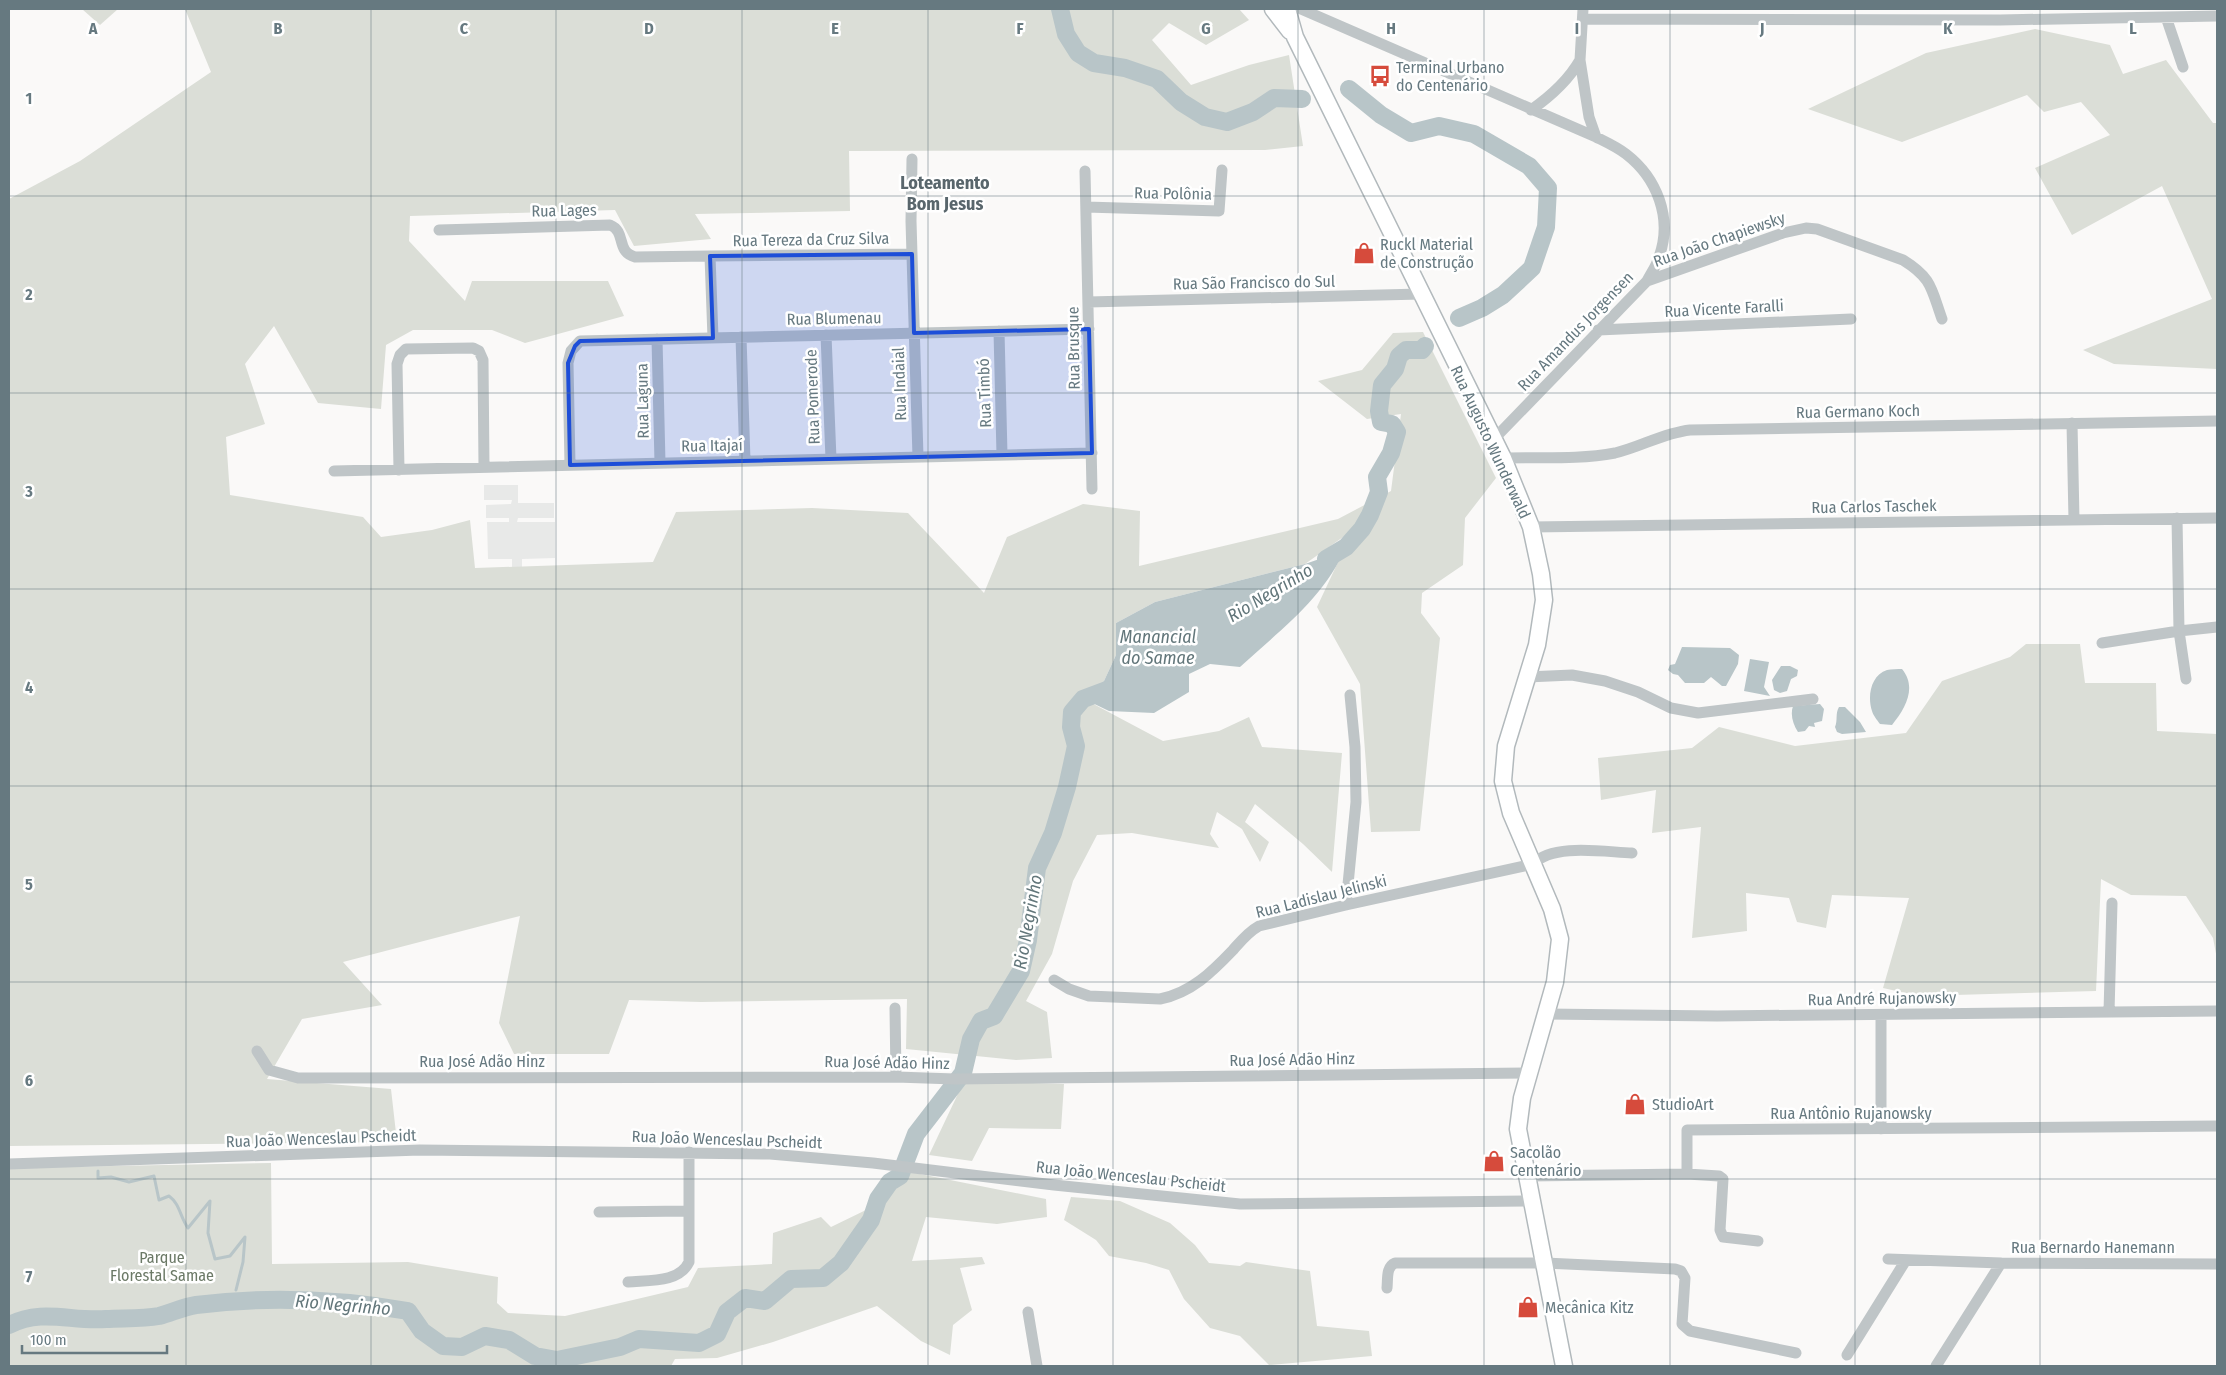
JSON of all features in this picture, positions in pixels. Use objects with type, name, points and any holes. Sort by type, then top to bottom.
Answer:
[{"type":"main road","name":"Rua Augusto Wunderwald","points":[[1273,9],[1295,37]]},
{"type":"main road","name":"Rua Augusto Wunderwald","points":[[1287,9],[1295,37],[1503,458],[1530,527],[1542,574],[1544,600],[1537,645],[1506,746],[1503,781],[1511,813],[1552,909],[1560,940],[1558,966],[1522,1098],[1518,1130],[1564,1366]]},
{"type":"street","name":"Rua Amandus Jorgensen","points":[[1300,9],[1596,137],[1624,152],[1641,167],[1653,183],[1660,199],[1664,217],[1664,238],[1659,258],[1646,281],[1493,440]]},
{"type":"street","points":[[1596,137],[1589,117],[1580,60],[1583,14],[2115,13],[2166,17],[2217,16]]},
{"type":"street","points":[[2166,17],[2183,67]]},
{"type":"street","points":[[1530,110],[1558,89],[1572,75],[1580,60]]},
{"type":"street","name":"Rua Indaial","points":[[912,159],[910,221],[918,457]]},
{"type":"street","name":"Rua Polônia","points":[[1086,207],[1219,212],[1222,170]]},
{"type":"street","name":"Rua Brusque","points":[[1085,171],[1092,489]]},
{"type":"street","name":"Rua Lages","points":[[438,230],[610,225],[616,227],[624,252],[628,255],[635,257],[710,256]]},
{"type":"street","name":"Rua João Chapiewsky","points":[[1646,281],[1783,233],[1806,228],[1817,229],[1894,257],[1913,266],[1924,275],[1930,284],[1942,319]]},
{"type":"street","name":"Rua Tereza da Cruz Silva","points":[[710,256],[912,254]]},
{"type":"street","points":[[710,256],[712,338]]},
{"type":"street","name":"Rua São Francisco do Sul","points":[[1088,302],[1421,294]]},
{"type":"street","name":"Rua Vicente Faralli","points":[[1598,330],[1851,319]]},
{"type":"street","name":"Rua Blumenau","points":[[570,465],[568,363],[571,351],[580,341],[1089,329]]},
{"type":"street","name":"Rua Timbó","points":[[998,331],[1002,455]]},
{"type":"street","name":"Rua Pomerode","points":[[826,335],[831,459]]},
{"type":"street","points":[[741,337],[745,461]]},
{"type":"street","name":"Rua Laguna","points":[[657,339],[660,463]]},
{"type":"street","points":[[399,470],[397,364],[400,354],[406,349],[473,348],[480,351],[482,360],[484,467]]},
{"type":"street","name":"Rua Germano Koch","points":[[1503,458],[1616,453],[1666,434],[1690,430],[2217,421]]},
{"type":"street","points":[[2072,423],[2074,520]]},
{"type":"street","name":"Rua Itajaí","points":[[334,471],[1092,453]]},
{"type":"street","points":[[2177,518],[2179,631],[2186,679]]},
{"type":"street","name":"Rua Carlos Taschek","points":[[1530,527],[2217,518]]},
{"type":"street","points":[[2102,643],[2217,627]]},
{"type":"street","points":[[1527,677],[1557,675],[1605,681],[1638,692],[1671,708],[1698,713],[1813,699]]},
{"type":"street","points":[[1346,905],[1353,843],[1356,783],[1350,695]]},
{"type":"street","name":"Rua Ladislau Jelinski","points":[[1054,980],[1070,989],[1089,996],[1160,999],[1171,997],[1184,992],[1211,972],[1250,931],[1258,926],[1533,864],[1540,857],[1558,851],[1632,853]]},
{"type":"street","points":[[2109,1012],[2112,903]]},
{"type":"street","points":[[895,1008],[896,1077]]},
{"type":"street","name":"Rua André Rujanowsky","points":[[1546,1014],[1881,1015],[2217,1011]]},
{"type":"street","points":[[1881,1015],[1882,1130]]},
{"type":"street","name":"Rua José Adão Hinz","points":[[257,1051],[269,1070],[298,1078],[896,1077],[955,1079],[1529,1073]]},
{"type":"street","name":"Rua Antônio Rujanowsky","points":[[1687,1174],[1687,1130],[2217,1126]]},
{"type":"street","name":"Rua João Wenceslau Pscheidt","points":[[9,1164],[420,1150],[689,1152],[770,1154],[898,1166],[1240,1204],[1532,1201]]},
{"type":"street","points":[[628,1282],[674,1277],[685,1270],[689,1262],[689,1152]]},
{"type":"street","points":[[1527,1176],[1687,1174],[1719,1176],[1723,1179],[1720,1230],[1723,1237],[1758,1241]]},
{"type":"street","points":[[599,1212],[688,1211]]},
{"type":"street","points":[[1888,1259],[2001,1263]]},
{"type":"street","points":[[1847,1355],[1906,1260]]},
{"type":"street","points":[[1386,1288],[1391,1265],[1396,1263],[1545,1263],[1675,1268],[1681,1270],[1685,1278],[1682,1324],[1684,1328],[1690,1331],[1796,1353]]},
{"type":"street","name":"Rua Bernardo Hanemann","points":[[1936,1366],[2001,1263],[2217,1264]]},
{"type":"street","points":[[1028,1312],[1037,1366]]},
{"type":"highlighted area","points":[[912,254],[914,333],[1089,329],[1092,453],[570,465],[568,363],[575,346],[580,341],[713,338],[710,256]]},
{"type":"shaded area","points":[[484,485],[518,485],[518,503],[554,503],[554,518],[518,518],[517,522],[555,522],[555,558],[522,559],[522,567],[512,567],[512,559],[488,559],[487,522],[509,522],[509,518],[486,518],[486,505],[511,504],[512,500],[484,500]]},
{"type":"green space","points":[[82,9],[118,9],[100,25]]},
{"type":"green space","points":[[185,9],[1239,9],[1249,20],[1206,45],[1169,23],[1152,40],[1191,85],[1249,65],[1289,55],[1303,146],[1265,150],[849,151],[850,211],[695,214],[711,239],[634,246],[615,210],[410,216],[409,241],[465,301],[472,281],[608,281],[624,316],[525,343],[492,330],[413,330],[386,345],[381,409],[318,403],[274,326],[245,364],[265,424],[226,437],[230,495],[363,517],[381,537],[432,530],[470,520],[475,568],[653,562],[676,512],[812,508],[908,513],[984,593],[1007,537],[1083,504],[1140,511],[1139,566],[1338,519],[1391,491],[1401,414],[1367,419],[1318,381],[1362,370],[1393,333],[1423,332],[1496,478],[1465,518],[1463,565],[1422,593],[1421,613],[1440,638],[1420,831],[1371,832],[1360,684],[1317,607],[1353,530],[1305,564],[1155,602],[1116,623],[1116,655],[1104,681],[1084,699],[1163,741],[1219,731],[1249,717],[1262,747],[1342,753],[1332,872],[1303,844],[1255,804],[1245,822],[1269,842],[1260,862],[1242,829],[1217,812],[1210,834],[1219,848],[1132,833],[1097,835],[1073,881],[1052,954],[1026,1001],[1047,1012],[1052,1058],[1016,1060],[906,1049],[907,999],[701,1002],[629,1000],[609,1054],[514,1054],[499,1023],[520,916],[343,962],[382,1005],[302,1019],[267,1079],[391,1089],[397,1142],[9,1146],[9,199],[80,161],[211,72]]},
{"type":"green space","points":[[2035,29],[2110,45],[2123,74],[2166,60],[2213,123],[2217,123],[2217,369],[2114,364],[2083,350],[2212,299],[2162,186],[2072,235],[2035,168],[2110,135],[2081,102],[2044,112],[2027,95],[1902,142],[1808,109],[1926,53]]},
{"type":"green space","points":[[2026,644],[2080,644],[2085,683],[2156,683],[2157,731],[2217,734],[2217,959],[2213,938],[2186,896],[2131,895],[2101,879],[2096,991],[1919,996],[1883,988],[1909,898],[1832,895],[1826,928],[1797,922],[1789,898],[1746,893],[1747,931],[1692,938],[1701,827],[1652,833],[1656,790],[1601,800],[1598,758],[1692,748],[1719,727],[1795,746],[1906,733],[1942,681],[2010,657]]},
{"type":"green space","points":[[964,1081],[1064,1084],[1061,1129],[989,1128],[972,1161],[929,1155]]},
{"type":"green space","name":"Parque Florestal Samae","points":[[271,1163],[272,1264],[408,1262],[498,1277],[497,1303],[508,1313],[565,1316],[688,1287],[698,1268],[772,1264],[773,1233],[821,1217],[831,1227],[868,1209],[882,1177],[910,1172],[1046,1199],[1047,1217],[997,1224],[926,1217],[912,1261],[982,1257],[985,1264],[960,1268],[972,1310],[953,1325],[950,1355],[921,1341],[877,1306],[773,1342],[717,1358],[675,1359],[671,1366],[9,1366],[9,1168]]},
{"type":"green space","points":[[1071,1197],[1120,1201],[1170,1223],[1195,1245],[1209,1263],[1240,1266],[1246,1262],[1310,1271],[1317,1326],[1369,1331],[1372,1356],[1269,1365],[1240,1336],[1210,1328],[1184,1299],[1169,1270],[1146,1263],[1109,1256],[1096,1240],[1064,1220]]},
{"type":"water","name":"Manancial do Samae","points":[[1346,546],[1337,565],[1314,597],[1286,626],[1240,667],[1210,664],[1189,674],[1189,692],[1154,713],[1109,711],[1084,699],[1104,681],[1116,655],[1116,623],[1155,602],[1305,564],[1331,555]]},
{"type":"water","points":[[1682,647],[1730,648],[1739,655],[1738,664],[1726,686],[1722,686],[1711,677],[1704,683],[1685,683],[1678,675],[1668,670],[1670,665],[1675,664]]},
{"type":"water","points":[[1750,659],[1769,662],[1764,687],[1770,696],[1744,691]]},
{"type":"water","points":[[1781,666],[1790,666],[1798,670],[1797,676],[1791,679],[1787,691],[1780,693],[1774,690],[1772,680]]},
{"type":"water","points":[[1902,669],[1909,683],[1908,697],[1905,705],[1892,725],[1880,724],[1873,714],[1870,699],[1874,681],[1877,676],[1889,670]]},
{"type":"water","points":[[1820,704],[1824,709],[1822,721],[1814,723],[1815,727],[1809,726],[1805,731],[1798,732],[1792,719],[1793,706]]},
{"type":"water","points":[[1839,707],[1845,707],[1860,722],[1866,732],[1842,734],[1837,732],[1835,727]]},
{"type":"waterway","name":"Rio Negrinho","points":[[1060,9],[1066,34],[1078,53],[1094,63],[1125,68],[1157,79],[1181,102],[1205,117],[1227,122],[1253,112],[1274,98],[1302,99]]},
{"type":"waterway","name":"Rio Negrinho","points":[[1349,89],[1381,115],[1411,133],[1439,126],[1474,134],[1529,166],[1548,188],[1546,227],[1532,268],[1503,295],[1482,308],[1459,318]]},
{"type":"waterway","name":"Rio Negrinho","points":[[1326,559],[1346,547],[1362,529],[1379,492],[1377,477],[1391,453],[1397,432],[1392,424],[1381,422],[1379,411],[1382,385],[1395,369],[1399,356],[1406,350],[1422,350],[1425,346]]},
{"type":"waterway","name":"Rio Negrinho","points":[[9,1325],[21,1320],[45,1316],[93,1319],[153,1317],[191,1306],[249,1300],[329,1301],[408,1311],[422,1331],[443,1346],[462,1347],[485,1336],[509,1340],[535,1356],[557,1360],[620,1347],[639,1339],[699,1343],[717,1334],[727,1312],[745,1298],[765,1301],[791,1279],[823,1278],[841,1263],[871,1220],[878,1199],[890,1182],[900,1176],[916,1134],[963,1073],[971,1039],[981,1021],[994,1016],[1021,971],[1028,940],[1037,868],[1053,833],[1067,787],[1076,746],[1071,727],[1072,712],[1083,699],[1107,690]]},
{"type":"waterway","points":[[98,1171],[98,1178],[111,1177],[129,1182],[154,1176],[159,1200],[169,1196],[173,1199],[188,1228],[210,1201],[208,1233],[215,1259],[230,1256],[245,1237],[243,1262],[236,1290]]},
{"type":"place","name":"Terminal Urbano do Centenário","points":[[1380,76]]},
{"type":"place","name":"Ruckl Material de Construção","points":[[1364,253]]},
{"type":"place","name":"StudioArt","points":[[1635,1104]]},
{"type":"place","name":"Sacolão Centenário","points":[[1494,1161]]},
{"type":"place","name":"Mecânica Kitz","points":[[1528,1307]]},
{"type":"district","name":"Loteamento Bom Jesus","points":[[945,193]]}]
